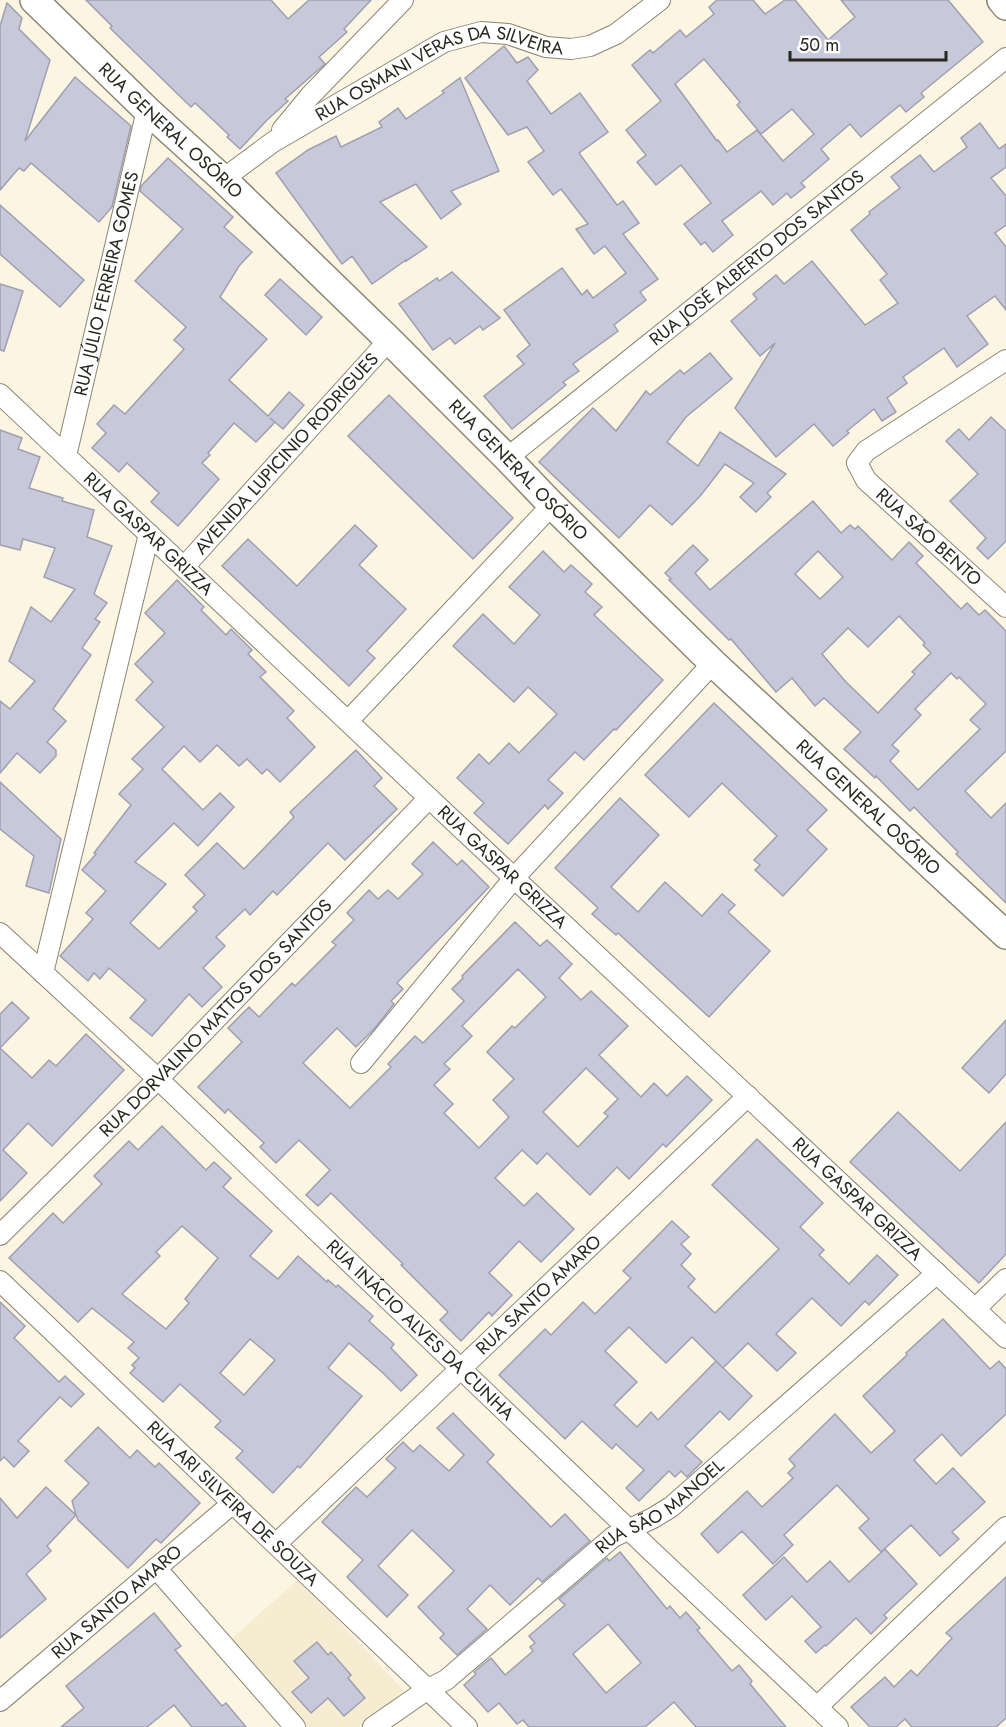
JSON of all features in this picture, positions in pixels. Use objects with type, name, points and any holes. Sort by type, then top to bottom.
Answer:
[{"type":"street","name":"RUA GENERAL OSÓRIO","points":[[34,0],[389,340],[713,663],[1006,935]]},
{"type":"street","points":[[273,142],[310,96],[403,0]]},
{"type":"street","name":"RUA OSMANI VERAS DA SILVEIRA","points":[[223,179],[273,142],[444,42],[481,32],[508,34],[546,47],[571,49],[590,46],[616,33],[660,0]]},
{"type":"street","points":[[1001,0],[1006,6]]},
{"type":"street","name":"RUA JOSÉ ALBERTO DOS SANTOS","points":[[507,458],[1006,58]]},
{"type":"street","name":"RUA JÚLIO FERREIRA GOMES","points":[[66,456],[147,110]]},
{"type":"street","name":"AVENIDA LUPICINIO RODRIGUES","points":[[184,567],[389,340]]},
{"type":"street","name":"RUA SÃO BENTO","points":[[1003,597],[866,480],[858,463],[866,451],[1006,360]]},
{"type":"street","name":"RUA GASPAR GRIZZA","points":[[0,394],[1006,1338]]},
{"type":"street","points":[[348,721],[552,505]]},
{"type":"street","points":[[43,973],[149,534]]},
{"type":"street","points":[[361,1064],[514,878],[713,663]]},
{"type":"street","name":"RUA DORVALINO MATTOS DOS SANTOS","points":[[0,1235],[158,1078],[429,798]]},
{"type":"street","name":"RUA INÁCIO ALVES DA CUNHA","points":[[0,933],[158,1078],[838,1727]]},
{"type":"street","name":"RUA SANTO AMARO","points":[[276,1544],[748,1096]]},
{"type":"street","name":"RUA SÃO MANOEL","points":[[373,1727],[428,1689],[446,1680],[612,1537],[653,1518],[671,1506],[937,1273]]},
{"type":"street","points":[[975,1309],[1006,1279]]},
{"type":"street","name":"RUA ARI SILVEIRA DE SOUZA","points":[[0,1281],[467,1727]]},
{"type":"street","name":"RUA SANTO AMARO","points":[[0,1701],[233,1503]]},
{"type":"street","points":[[817,1707],[1006,1527]]},
{"type":"street","points":[[156,1568],[295,1727]]},
{"type":"shaded area","points":[[299,1579],[404,1691],[360,1727],[305,1727],[230,1640]]},
{"type":"building","points":[[86,0],[271,0],[288,19],[309,0],[371,0],[344,29],[347,32],[319,57],[325,64],[285,99],[288,101],[240,149],[227,137],[229,135],[195,103],[191,107],[110,28],[112,26]]},
{"type":"building","points":[[717,0],[753,0],[765,14],[785,0],[795,0],[828,40],[855,17],[841,0],[948,0],[983,42],[921,93],[924,97],[906,112],[900,105],[861,137],[850,124],[821,149],[829,159],[801,183],[805,187],[791,198],[787,193],[773,205],[761,191],[722,221],[733,235],[713,252],[705,242],[701,245],[684,224],[711,203],[681,165],[656,185],[637,162],[646,155],[626,130],[661,101],[632,65],[650,50],[653,53],[680,30],[686,37],[714,14],[709,7]],"holes":[[[704,59],[740,102],[737,105],[761,134],[792,109],[814,134],[783,161],[757,130],[727,152],[675,84]]]},
{"type":"building","points":[[7,3],[22,18],[19,29],[50,60],[25,141],[75,77],[131,126],[112,207],[99,222],[31,163],[24,171],[19,168],[0,190],[0,26]]},
{"type":"building","points":[[504,46],[517,63],[528,57],[538,70],[527,81],[551,114],[580,93],[608,132],[579,153],[617,205],[623,201],[639,223],[623,234],[658,279],[640,292],[646,300],[614,325],[618,331],[573,364],[579,371],[563,382],[566,385],[512,429],[484,396],[524,364],[517,356],[530,345],[504,310],[562,268],[582,295],[587,290],[593,298],[626,273],[605,246],[594,254],[576,229],[588,224],[561,189],[553,195],[528,162],[544,151],[527,127],[508,135],[465,78]]},
{"type":"building","points":[[460,78],[499,171],[451,191],[461,204],[441,219],[416,184],[380,202],[427,247],[372,284],[352,256],[342,264],[276,173],[308,150],[336,136],[341,147],[382,127],[379,122],[398,108],[406,119],[444,93],[442,91]]},
{"type":"building","points":[[980,123],[999,149],[1006,144],[1006,167],[991,178],[1006,196],[1006,225],[995,233],[1006,247],[1006,310],[995,296],[967,316],[988,344],[957,367],[944,348],[903,377],[907,383],[887,398],[896,412],[882,421],[874,409],[833,446],[814,424],[776,457],[735,408],[775,343],[760,356],[731,321],[757,299],[753,294],[776,275],[784,284],[812,261],[865,325],[898,303],[880,280],[887,274],[851,230],[870,214],[869,212],[900,188],[891,177],[920,155],[934,172],[967,147],[961,138]]},
{"type":"building","points":[[168,158],[233,217],[224,227],[252,252],[239,266],[220,297],[267,339],[229,380],[268,416],[289,392],[304,405],[283,429],[275,422],[256,442],[234,423],[202,463],[219,479],[178,526],[151,502],[159,493],[127,463],[119,472],[92,448],[106,433],[97,424],[114,405],[125,414],[184,349],[174,340],[186,327],[135,281],[183,229],[140,191],[141,186]]},
{"type":"building","points":[[0,205],[84,280],[60,307],[0,254]]},
{"type":"building","points":[[452,272],[500,318],[483,330],[480,326],[455,344],[450,338],[433,350],[399,304],[437,278],[439,281]]},
{"type":"building","points":[[280,279],[322,317],[306,335],[265,295]]},
{"type":"building","points":[[0,284],[23,291],[4,351],[0,350]]},
{"type":"building","points":[[710,353],[732,379],[686,417],[667,442],[698,466],[720,432],[786,474],[767,493],[771,497],[756,512],[740,497],[754,483],[725,464],[701,495],[672,525],[650,505],[619,538],[539,462],[593,408],[616,431],[646,391],[650,395],[680,370],[684,374]]},
{"type":"building","points":[[389,395],[513,518],[473,559],[348,436]]},
{"type":"building","points":[[991,417],[1006,431],[1006,541],[988,559],[977,548],[986,538],[950,501],[978,474],[946,441],[959,429],[969,440]]},
{"type":"building","points":[[0,430],[22,438],[18,449],[40,457],[29,488],[94,510],[87,537],[112,546],[94,594],[107,603],[95,619],[100,622],[82,648],[91,655],[53,709],[66,721],[47,742],[56,750],[56,756],[40,773],[17,753],[0,773],[0,701],[10,709],[35,681],[9,661],[31,607],[51,622],[75,589],[44,577],[55,548],[23,539],[20,550],[0,545]]},
{"type":"building","points":[[813,501],[841,533],[850,525],[855,529],[858,526],[892,560],[909,542],[923,556],[916,563],[961,609],[967,603],[979,615],[985,610],[1006,631],[1006,751],[965,791],[991,818],[1006,803],[1006,903],[956,854],[958,852],[914,807],[910,811],[876,776],[875,778],[844,749],[861,732],[824,698],[815,706],[792,678],[776,692],[731,639],[729,640],[669,580],[671,579],[665,573],[693,545],[708,560],[695,573],[710,590]],"holes":[[[818,551],[843,577],[820,599],[795,574]],[[899,616],[925,643],[923,645],[931,653],[912,672],[915,674],[878,713],[846,682],[822,654],[848,628],[868,647]],[[951,673],[957,679],[959,677],[986,704],[970,720],[980,729],[918,790],[890,761],[899,751],[892,745],[921,715],[915,709]]]},
{"type":"building","points":[[355,525],[377,546],[359,565],[406,609],[367,651],[375,658],[349,686],[222,566],[248,539],[297,586]]},
{"type":"building","points":[[543,551],[564,572],[571,565],[592,584],[585,592],[602,607],[594,615],[663,680],[584,760],[575,752],[548,780],[563,793],[548,809],[545,805],[508,844],[474,813],[484,803],[457,778],[479,754],[489,764],[509,743],[519,753],[557,714],[528,687],[514,702],[453,646],[483,614],[514,644],[540,615],[509,587]]},
{"type":"building","points":[[177,580],[204,607],[201,610],[226,635],[231,629],[252,650],[248,654],[266,672],[260,677],[294,711],[287,718],[315,747],[280,782],[267,769],[262,774],[247,759],[239,766],[217,745],[200,762],[184,746],[162,769],[203,810],[220,793],[234,807],[198,846],[174,823],[135,862],[166,884],[130,923],[159,949],[197,911],[193,907],[205,895],[185,875],[217,843],[244,869],[294,817],[290,812],[356,750],[382,778],[374,786],[397,809],[345,860],[328,843],[277,895],[273,891],[250,915],[245,909],[216,937],[225,946],[203,968],[222,987],[202,1007],[189,994],[152,1036],[130,1018],[146,1000],[109,968],[100,979],[94,973],[88,981],[60,956],[93,919],[86,913],[106,891],[82,870],[131,805],[119,794],[143,769],[132,759],[164,727],[136,700],[153,682],[135,664],[165,633],[145,613]]},
{"type":"building","points":[[714,703],[827,810],[807,830],[827,849],[783,896],[755,870],[760,865],[754,860],[777,836],[722,783],[689,817],[645,775]]},
{"type":"building","points":[[0,782],[61,839],[49,893],[26,886],[34,856],[0,829]]},
{"type":"building","points":[[620,798],[659,835],[611,887],[638,912],[665,882],[702,916],[722,894],[735,905],[728,912],[770,951],[709,1017],[618,933],[616,935],[592,914],[598,908],[555,868]]},
{"type":"building","points":[[433,842],[457,865],[462,860],[489,887],[397,983],[403,989],[391,1001],[394,1004],[356,1047],[337,1028],[303,1063],[350,1108],[391,1067],[388,1064],[415,1036],[423,1043],[464,1001],[452,989],[515,922],[540,946],[547,940],[572,964],[559,978],[581,1000],[591,991],[628,1026],[599,1055],[641,1097],[654,1083],[667,1096],[687,1076],[712,1100],[666,1147],[663,1144],[629,1179],[617,1167],[590,1195],[547,1153],[537,1164],[522,1150],[495,1178],[524,1206],[537,1193],[574,1229],[541,1262],[519,1241],[489,1273],[512,1295],[492,1316],[489,1312],[461,1341],[440,1320],[448,1312],[331,1193],[318,1206],[306,1195],[330,1170],[299,1140],[276,1163],[260,1147],[264,1143],[228,1109],[225,1113],[198,1087],[242,1042],[228,1028],[249,1007],[259,1017],[292,983],[295,986],[336,945],[332,942],[354,920],[347,913],[369,890],[378,899],[388,890],[398,899],[423,874],[412,864]],"holes":[[[518,969],[546,997],[515,1028],[512,1026],[487,1052],[514,1079],[493,1100],[509,1117],[479,1148],[444,1113],[453,1104],[434,1085],[450,1069],[444,1064],[472,1036],[462,1026]],[[586,1068],[618,1099],[604,1113],[608,1116],[578,1147],[543,1112]]]},
{"type":"building","points":[[12,1002],[29,1018],[0,1048],[0,1014]]},
{"type":"building","points":[[1006,1020],[1006,1074],[989,1093],[962,1068]]},
{"type":"building","points":[[86,1034],[124,1070],[52,1146],[28,1123],[3,1150],[27,1173],[0,1201],[0,1048],[32,1078],[49,1060],[56,1066]]},
{"type":"building","points":[[898,1112],[960,1171],[1006,1122],[1006,1254],[979,1283],[850,1162]]},
{"type":"building","points":[[162,1126],[206,1170],[214,1162],[231,1178],[223,1187],[272,1231],[250,1256],[278,1279],[298,1256],[327,1282],[328,1280],[336,1287],[338,1285],[373,1316],[369,1321],[394,1344],[391,1348],[417,1375],[401,1391],[349,1343],[328,1368],[362,1396],[300,1468],[298,1466],[273,1493],[236,1458],[243,1451],[215,1427],[221,1421],[180,1384],[163,1402],[130,1373],[135,1368],[132,1365],[139,1358],[128,1348],[134,1342],[92,1308],[78,1322],[9,1258],[53,1213],[63,1223],[102,1184],[94,1176],[129,1141],[138,1150]],"holes":[[[182,1226],[218,1258],[185,1299],[189,1303],[166,1329],[122,1294],[160,1256],[156,1252]],[[250,1339],[275,1360],[244,1395],[220,1373]]]},
{"type":"building","points":[[757,1139],[823,1203],[800,1227],[824,1250],[819,1255],[849,1284],[877,1255],[898,1275],[869,1305],[865,1301],[841,1326],[812,1298],[776,1334],[796,1353],[777,1371],[748,1343],[723,1368],[752,1396],[729,1420],[720,1411],[685,1446],[702,1462],[687,1477],[681,1471],[675,1477],[669,1471],[639,1501],[626,1488],[644,1470],[616,1444],[612,1449],[582,1421],[565,1439],[499,1375],[545,1329],[551,1335],[583,1302],[595,1314],[631,1278],[623,1271],[672,1221],[689,1237],[681,1244],[691,1254],[681,1265],[695,1279],[688,1287],[715,1313],[779,1249],[712,1185]],"holes":[[[629,1327],[666,1363],[692,1337],[716,1361],[658,1420],[651,1412],[637,1427],[614,1405],[637,1382],[605,1351]]]},
{"type":"building","points":[[0,1302],[25,1326],[14,1338],[59,1382],[65,1376],[84,1394],[71,1407],[60,1397],[18,1441],[29,1451],[14,1467],[4,1457],[0,1461]]},
{"type":"building","points":[[943,1319],[990,1369],[999,1361],[1006,1369],[1006,1414],[961,1456],[942,1434],[914,1460],[936,1484],[953,1468],[985,1502],[952,1532],[959,1539],[940,1556],[911,1525],[881,1552],[859,1528],[869,1519],[837,1485],[784,1535],[793,1545],[773,1564],[742,1531],[718,1553],[701,1534],[747,1491],[762,1507],[793,1478],[788,1473],[795,1466],[789,1459],[835,1414],[871,1453],[895,1431],[863,1396]]},
{"type":"building","points":[[453,1413],[494,1455],[487,1462],[551,1527],[565,1514],[590,1541],[542,1582],[538,1578],[510,1605],[490,1585],[467,1609],[487,1629],[457,1655],[440,1638],[444,1634],[418,1607],[454,1571],[438,1555],[412,1530],[378,1566],[408,1595],[387,1617],[347,1577],[363,1560],[322,1522],[356,1487],[367,1497],[396,1468],[386,1459],[403,1442],[413,1452],[420,1445],[449,1471],[464,1455],[437,1428]]},
{"type":"building","points":[[98,1427],[130,1458],[137,1450],[155,1467],[159,1463],[200,1503],[161,1543],[156,1539],[128,1568],[78,1520],[72,1501],[89,1483],[65,1461]]},
{"type":"building","points":[[46,1487],[76,1515],[47,1546],[51,1551],[26,1574],[46,1599],[0,1638],[0,1498],[17,1518]]},
{"type":"building","points":[[885,1549],[917,1584],[884,1615],[887,1618],[871,1634],[856,1618],[816,1653],[805,1641],[821,1627],[792,1596],[766,1620],[743,1595],[784,1557],[807,1582],[830,1561],[849,1582]]},
{"type":"building","points":[[620,1552],[667,1609],[670,1606],[680,1618],[686,1612],[700,1628],[697,1630],[732,1671],[739,1665],[752,1681],[750,1684],[786,1727],[696,1727],[674,1702],[645,1727],[529,1727],[523,1720],[517,1724],[499,1703],[488,1712],[464,1685],[476,1674],[474,1672],[491,1658],[505,1675],[533,1651],[530,1647],[535,1643],[529,1636],[565,1605],[559,1599],[607,1558],[609,1561]],"holes":[[[608,1624],[641,1663],[606,1693],[573,1654]]]},
{"type":"building","points":[[1006,1577],[1006,1718],[996,1727],[912,1727],[905,1719],[896,1727],[870,1727],[851,1707],[885,1677],[894,1687],[911,1670],[917,1676],[952,1638],[946,1633]]},
{"type":"building","points":[[154,1613],[181,1646],[175,1650],[222,1706],[226,1703],[246,1727],[192,1727],[174,1705],[147,1727],[61,1727],[84,1708],[66,1686]]},
{"type":"building","points":[[317,1642],[328,1655],[331,1652],[351,1675],[348,1678],[365,1698],[344,1716],[328,1698],[311,1713],[292,1692],[309,1678],[294,1661]]}]
